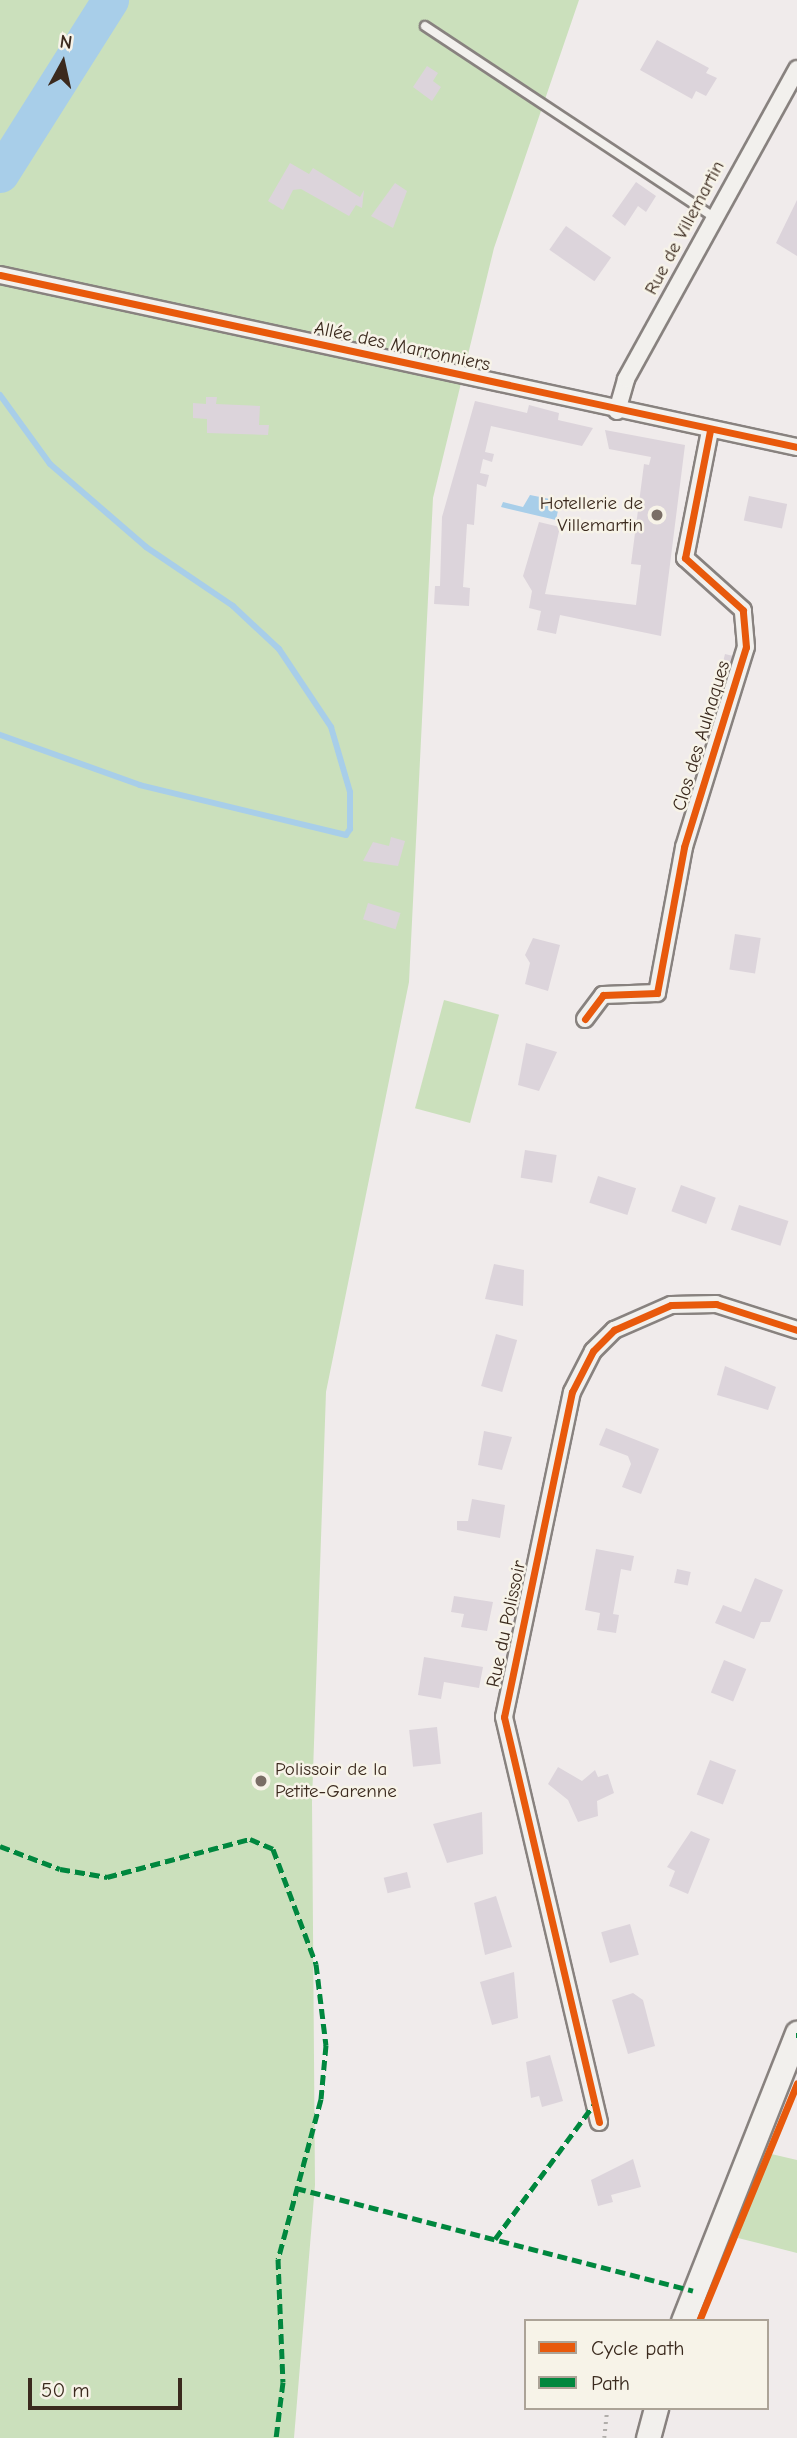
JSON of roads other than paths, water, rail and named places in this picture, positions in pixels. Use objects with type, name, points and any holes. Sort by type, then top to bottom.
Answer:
[{"type":"main road","points":[[684,2319],[797,2033]]},
{"type":"main road","points":[[648,2438],[655,2410]]},
{"type":"street","name":"Rue de Villemartin","points":[[617,411],[626,379],[797,69]]},
{"type":"street","name":"Allée des Marronniers","points":[[0,275],[617,411],[797,447]]},
{"type":"street","name":"Clos des Aulnaques","points":[[585,1019],[603,995],[657,993],[684,847],[746,647],[743,610],[685,558],[710,430]]},
{"type":"street","name":"Rue du Polissoir","points":[[599,2122],[504,1717],[572,1392],[593,1351],[614,1330],[671,1305],[716,1304],[797,1330]]},
{"type":"lane","points":[[425,26],[713,217]]},
{"type":"water","points":[[530,495],[560,501],[556,520],[501,507],[503,502],[523,507]]},
{"type":"waterway","points":[[0,174],[110,0]]},
{"type":"waterway","points":[[0,395],[50,464],[146,547],[233,606],[279,649],[331,727],[350,792],[350,829],[346,835],[140,785],[0,735]]},
{"type":"place","name":"Hotellerie de Villemartin","points":[[657,515]]},
{"type":"place","name":"Polissoir de la Petite-Garenne","points":[[261,1781]]}]
